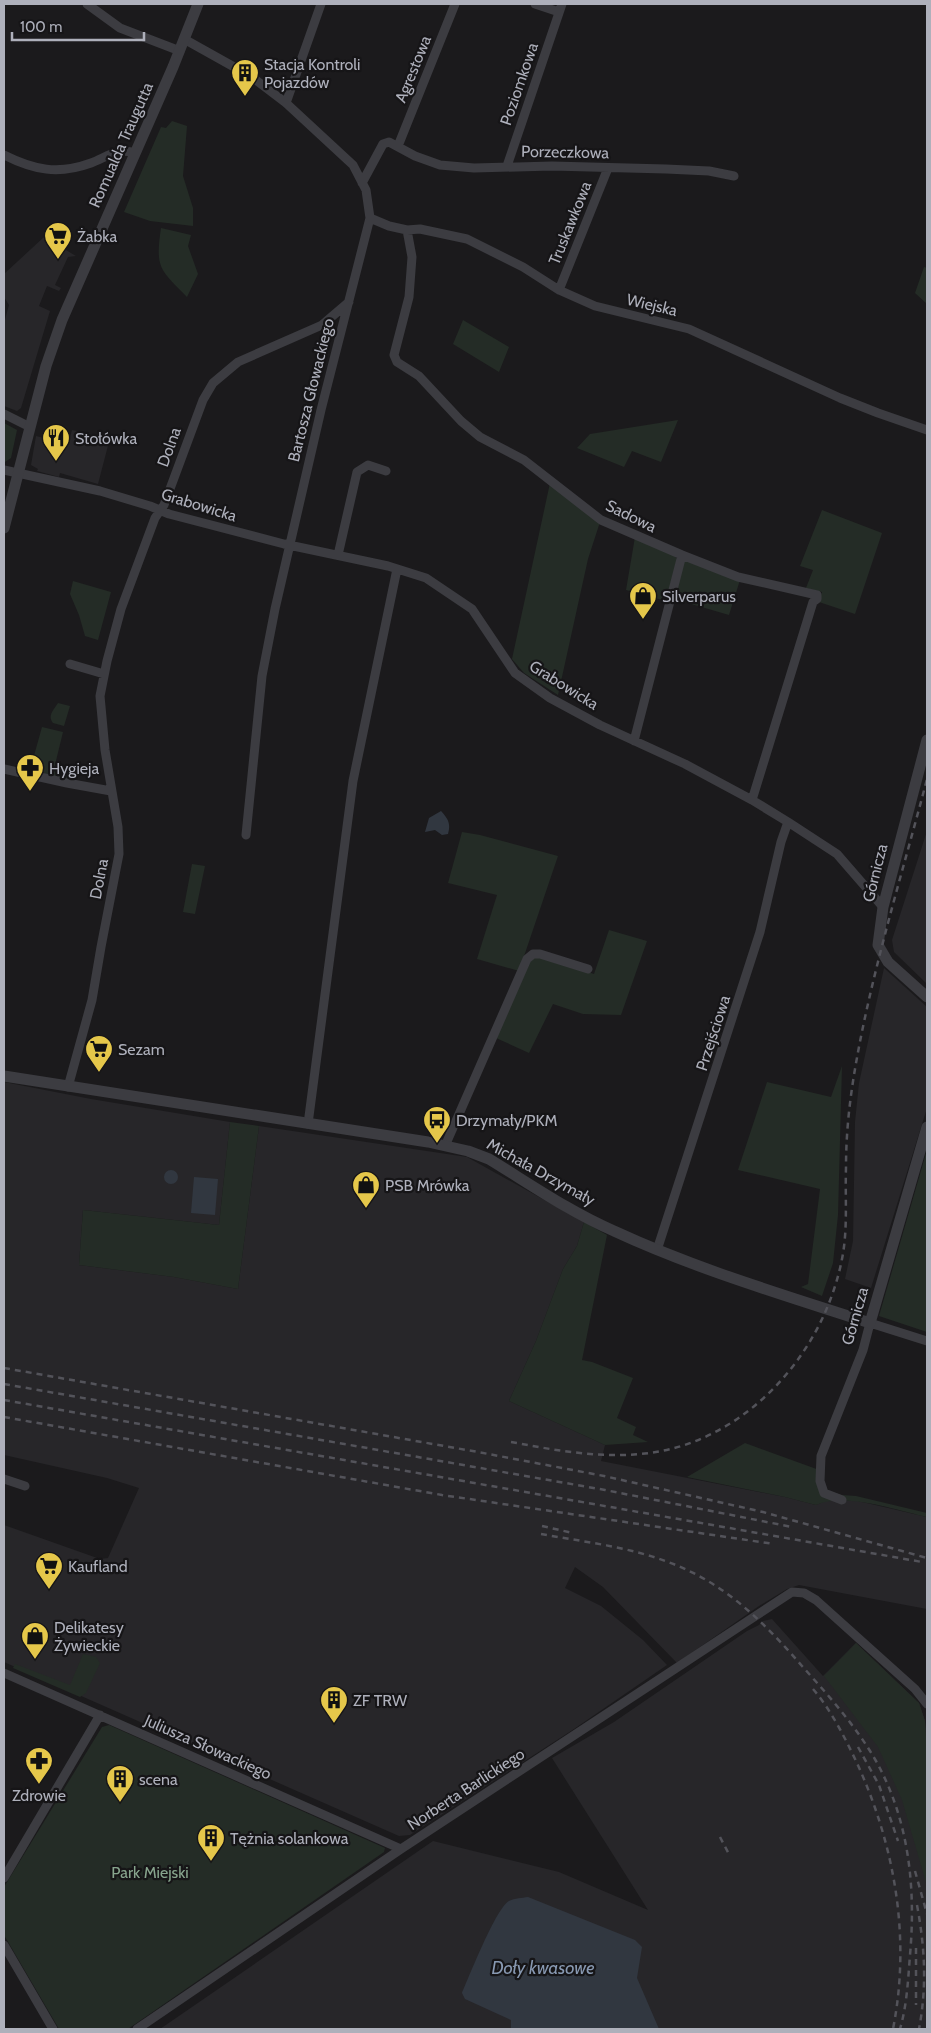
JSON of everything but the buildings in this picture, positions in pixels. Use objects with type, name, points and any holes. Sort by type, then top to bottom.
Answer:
[{"type":"street","points":[[88,4],[120,28],[180,51]]},
{"type":"street","name":"Romualda Traugutta","points":[[4,528],[46,366],[62,320],[180,51],[198,4]]},
{"type":"street","points":[[286,102],[321,4]]},
{"type":"street","name":"Agrestowa","points":[[398,146],[455,4]]},
{"type":"street","points":[[536,4],[560,8]]},
{"type":"street","name":"Poziomkowa","points":[[507,166],[560,8]]},
{"type":"street","name":"Bartosza Głowackiego","points":[[184,39],[252,77],[286,102],[353,165],[366,190],[370,218],[321,410],[262,676],[246,834]]},
{"type":"street","points":[[362,183],[383,144],[389,142],[398,146]]},
{"type":"street","name":"Porzeczkowa","points":[[398,146],[440,166],[709,171],[734,176]]},
{"type":"street","points":[[4,155],[33,168],[62,170],[89,164],[117,151],[135,153]]},
{"type":"street","name":"Truskawkowa","points":[[559,290],[608,168]]},
{"type":"street","name":"Wiejska","points":[[370,218],[389,226],[407,230],[420,229],[467,239],[523,267],[559,290],[595,306],[689,329],[840,398],[927,430]]},
{"type":"street","name":"Sadowa","points":[[407,230],[412,257],[408,297],[404,320],[394,346],[394,355],[397,362],[419,376],[461,422],[480,436],[524,460],[601,520],[738,577],[812,593],[818,597],[813,602],[752,800]]},
{"type":"street","name":"Dolna","points":[[68,1087],[92,1000],[100,947],[120,854],[118,827],[100,712],[100,696],[121,609],[155,518],[164,505],[203,400],[213,383],[238,362],[322,325],[349,302]]},
{"type":"street","points":[[4,414],[30,427]]},
{"type":"street","points":[[338,555],[357,472],[368,466],[386,471]]},
{"type":"street","name":"Grabowicka","points":[[4,470],[100,491],[150,506],[160,511],[290,545],[397,568],[426,578],[472,609],[515,672],[550,698],[600,725],[685,764],[752,800],[788,822],[837,854],[883,908]]},
{"type":"street","points":[[634,741],[682,555]]},
{"type":"street","points":[[308,1124],[353,781],[397,568]]},
{"type":"street","points":[[70,664],[104,674]]},
{"type":"street","name":"Górnicza","points":[[927,740],[883,908],[878,945],[888,962],[927,997]]},
{"type":"street","points":[[4,769],[111,791]]},
{"type":"street","name":"Przejściowa","points":[[657,1250],[760,932],[781,842],[788,822]]},
{"type":"street","points":[[445,1146],[527,959],[533,954],[540,954],[588,969]]},
{"type":"street","name":"Michała Drzymały","points":[[4,1076],[445,1146],[489,1159],[612,1230],[657,1250],[736,1279],[927,1341]]},
{"type":"street","name":"Górnicza","points":[[842,1500],[824,1493],[820,1481],[821,1456],[856,1367],[927,1127]]},
{"type":"street","points":[[4,1480],[25,1486]]},
{"type":"street","name":"Norberta Barlickiego","points":[[137,2029],[401,1849],[789,1594],[799,1591],[808,1594],[816,1600],[907,1681],[927,1704]]},
{"type":"street","name":"Juliusza Słowackiego","points":[[4,1673],[401,1849]]},
{"type":"street","points":[[4,1878],[100,1715]]},
{"type":"street","points":[[4,1945],[53,2029]]},
{"type":"shaded area","points":[[44,237],[76,256],[68,257],[55,285],[61,288],[59,291],[47,286],[39,306],[50,311],[21,408],[17,411],[4,406],[4,323],[9,305],[4,297],[4,274]]},
{"type":"shaded area","points":[[72,430],[110,438],[98,484],[60,473],[59,477],[37,471],[38,469],[31,465],[36,436],[68,444]]},
{"type":"shaded area","points":[[927,831],[927,984],[894,952],[892,940]]},
{"type":"shaded area","points":[[884,968],[927,1007],[927,1108],[871,1288],[845,1279],[853,1241],[855,1122],[859,1083]]},
{"type":"shaded area","points":[[4,1082],[91,1099],[230,1122],[219,1225],[83,1210],[79,1265],[174,1277],[238,1289],[259,1126],[467,1157],[584,1222],[577,1246],[563,1269],[536,1341],[509,1401],[605,1445],[601,1461],[785,1497],[816,1505],[825,1501],[858,1501],[927,1517],[927,1609],[799,1585],[787,1589],[759,1606],[677,1663],[603,1587],[575,1567],[565,1588],[601,1606],[643,1640],[667,1665],[574,1729],[410,1835],[399,1836],[4,1662],[4,1525],[100,1559],[108,1558],[139,1488],[107,1478],[4,1455]]},
{"type":"shaded area","points":[[772,1619],[823,1676],[856,1643],[919,1703],[925,1721],[927,1751],[927,2029],[160,2029],[433,1841],[559,1872],[648,1910],[552,1758],[614,1722],[747,1631],[763,1621]]},
{"type":"green space","points":[[172,121],[187,126],[183,176],[193,208],[193,226],[150,221],[124,212],[161,127],[166,128]]},
{"type":"green space","points":[[161,228],[191,235],[188,246],[198,274],[187,297],[165,274],[159,260]]},
{"type":"green space","points":[[924,267],[927,268],[927,304],[915,293]]},
{"type":"green space","points":[[463,320],[509,347],[499,372],[453,344]]},
{"type":"green space","points":[[678,420],[661,462],[632,451],[624,467],[577,448],[590,434]]},
{"type":"green space","points":[[4,423],[17,430],[11,458],[5,462],[4,462]]},
{"type":"green space","points":[[550,483],[600,522],[588,559],[558,695],[524,673],[512,659]]},
{"type":"green space","points":[[822,510],[882,533],[855,614],[819,602],[822,592],[806,588],[813,570],[800,566]]},
{"type":"green space","points":[[635,537],[673,554],[677,559],[666,601],[626,590]]},
{"type":"green space","points":[[688,561],[740,580],[729,615],[674,599],[684,562]]},
{"type":"green space","points":[[73,581],[111,592],[98,640],[85,636],[70,594]]},
{"type":"green space","points":[[58,703],[70,706],[64,726],[53,723],[51,720],[52,713]]},
{"type":"green space","points":[[42,727],[63,732],[55,765],[72,770],[70,780],[30,770]]},
{"type":"green space","points":[[462,832],[558,856],[519,971],[477,959],[497,895],[448,883]]},
{"type":"green space","points":[[192,864],[205,866],[195,914],[183,912]]},
{"type":"green space","points":[[609,930],[647,941],[621,1015],[583,1014],[553,1004],[529,1053],[496,1038],[530,962],[534,958],[542,957],[594,974]]},
{"type":"green space","points":[[842,1066],[838,1215],[833,1263],[822,1296],[801,1287],[808,1284],[820,1189],[738,1170],[767,1082],[831,1097]]},
{"type":"green space","points":[[230,1122],[259,1126],[238,1289],[174,1277],[79,1265],[83,1210],[219,1225]]},
{"type":"green space","points":[[927,1150],[927,1332],[879,1316]]},
{"type":"green space","points":[[584,1222],[607,1235],[582,1360],[633,1378],[617,1418],[636,1427],[633,1435],[648,1442],[605,1445],[509,1401],[536,1341],[563,1269],[577,1246]]},
{"type":"green space","points":[[745,1443],[822,1471],[823,1481],[828,1491],[927,1513],[927,1517],[855,1501],[827,1501],[816,1505],[687,1477]]},
{"type":"green space","points":[[856,1643],[919,1703],[925,1721],[927,1751],[927,1886],[902,1800],[878,1747],[824,1676]]},
{"type":"green space","points":[[83,1654],[96,1657],[100,1663],[86,1693],[80,1697],[13,1668],[15,1664],[70,1685]]},
{"type":"green space","name":"Park Miejski","points":[[109,1725],[385,1848],[384,1852],[128,2029],[59,2029],[4,1935],[4,1887],[102,1727]]},
{"type":"water","points":[[441,811],[448,821],[448,834],[442,835],[435,830],[425,832],[429,818]]},
{"type":"water","points":[[168,1170],[174,1170],[178,1177],[174,1184],[168,1184],[164,1180],[164,1174]]},
{"type":"water","points":[[194,1177],[218,1179],[215,1215],[191,1213]]},
{"type":"water","name":"Doły kwasowe","points":[[528,1897],[635,1940],[642,1947],[637,1978],[659,2029],[511,2029],[511,2020],[465,1999],[462,1993],[497,1916],[509,1901]]},
{"type":"railway","points":[[511,1442],[607,1455],[640,1454],[677,1447],[711,1434],[743,1415],[772,1390],[796,1362],[817,1330],[832,1295],[844,1248],[848,1121],[861,1038],[887,926],[927,779]]},
{"type":"railway","points":[[4,1368],[604,1476],[763,1512],[927,1558]]},
{"type":"railway","points":[[4,1384],[605,1490],[792,1527]]},
{"type":"railway","points":[[4,1400],[922,1562]]},
{"type":"railway","points":[[4,1417],[442,1495],[774,1544]]},
{"type":"railway","points":[[542,1526],[573,1533]]},
{"type":"railway","points":[[541,1534],[615,1547],[652,1556],[687,1570],[720,1589],[777,1638],[860,1735],[887,1784],[896,1807],[908,1855],[911,1880],[912,1930],[907,1992],[900,2029]]},
{"type":"railway","points":[[813,1689],[831,1714],[856,1761],[870,1793],[890,1859],[896,1892],[900,1961],[893,2029]]},
{"type":"railway","points":[[858,1747],[879,1785],[898,1841]]},
{"type":"railway","points":[[720,1837],[730,1856]]},
{"type":"railway","points":[[915,1871],[927,1914]]},
{"type":"railway","points":[[917,1905],[924,1967],[922,2013],[919,2029]]},
{"type":"railway","points":[[916,1948],[916,2005]]},
{"type":"place","name":"Stacja Kontroli Pojazdów","points":[[245,97]]},
{"type":"place","name":"Żabka","points":[[58,260]]},
{"type":"place","name":"Stołówka","points":[[56,462]]},
{"type":"place","name":"Silverparus","points":[[643,620]]},
{"type":"place","name":"Hygieja","points":[[30,792]]},
{"type":"place","name":"Sezam","points":[[99,1073]]},
{"type":"place","name":"Drzymały/PKM","points":[[437,1144]]},
{"type":"place","name":"PSB Mrówka","points":[[366,1209]]},
{"type":"place","name":"Kaufland","points":[[49,1590]]},
{"type":"place","name":"Delikatesy Żywieckie","points":[[35,1660]]},
{"type":"place","name":"ZF TRW","points":[[334,1724]]},
{"type":"place","name":"Zdrowie","points":[[39,1785]]},
{"type":"place","name":"scena","points":[[120,1803]]},
{"type":"place","name":"Tężnia solankowa","points":[[211,1862]]}]
